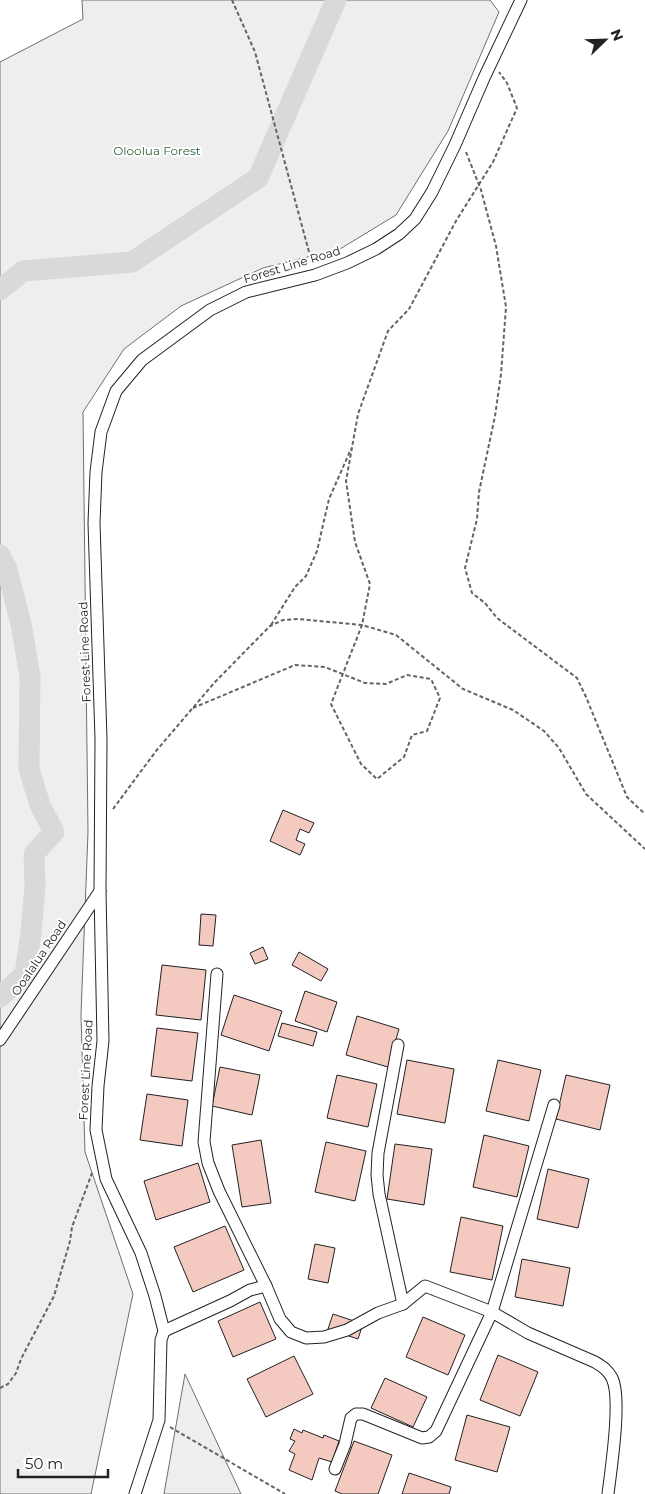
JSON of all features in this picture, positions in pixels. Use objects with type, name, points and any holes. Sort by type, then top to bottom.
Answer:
[{"type":"street","name":"Forest Line Road","points":[[135,1494],[159,1420],[164,1331],[141,1253],[106,1179],[96,1130],[103,1041],[100,891],[101,739],[94,523],[96,472],[101,432],[116,392],[142,360],[210,310],[246,292],[315,275],[347,263],[376,249],[399,234],[415,219],[432,192],[521,0]]},
{"type":"street","name":"Ooalalua Road","points":[[0,1040],[100,891]]},
{"type":"street","points":[[217,974],[204,1142],[208,1163],[219,1191],[266,1286],[280,1319],[291,1332],[306,1338],[324,1337],[347,1330],[378,1313],[403,1304],[425,1286],[492,1312],[528,1333],[595,1362],[605,1368],[612,1379],[617,1395],[608,1494]]},
{"type":"street","points":[[398,1045],[378,1153],[377,1175],[403,1304]]},
{"type":"street","points":[[335,1469],[345,1444],[351,1418],[356,1414],[363,1414],[422,1438],[429,1437],[436,1432],[492,1312],[554,1105]]},
{"type":"street","points":[[164,1331],[250,1290],[266,1286]]},
{"type":"path","points":[[232,0],[255,52],[315,275]]},
{"type":"path","points":[[193,708],[295,665],[325,667],[343,674],[365,683],[386,684],[407,675],[431,679],[440,698],[427,731],[412,735],[404,757],[378,780],[361,764],[331,704],[343,674],[362,625],[370,584],[355,542],[346,481],[358,414],[388,330],[408,309],[456,221],[493,162],[517,108],[507,83],[492,62]]},
{"type":"path","points":[[459,135],[479,184],[496,246],[506,307],[501,374],[495,416],[479,492],[477,519],[465,568],[472,593],[486,603],[497,618],[577,678],[627,798],[645,814]]},
{"type":"path","points":[[112,811],[116,803],[156,751],[215,682],[270,626],[295,587],[306,576],[317,551],[329,499],[352,445]]},
{"type":"path","points":[[270,626],[283,620],[298,619],[362,625],[396,635],[462,689],[513,710],[544,731],[559,748],[586,794],[645,849]]},
{"type":"path","points":[[0,1388],[8,1384],[16,1373],[21,1359],[54,1296],[70,1241],[72,1227],[100,1152]]},
{"type":"path","points":[[159,1420],[285,1494]]},
{"type":"green space","name":"Oloolua Forest","points":[[82,0],[490,0],[499,12],[448,131],[396,215],[340,249],[263,268],[181,306],[124,349],[83,412],[88,832],[81,1014],[85,1152],[133,1294],[91,1494],[0,1494],[0,62],[83,19]]},
{"type":"green space","points":[[185,1374],[241,1494],[164,1494]]},
{"type":"building","points":[[283,810],[314,823],[309,833],[300,829],[296,840],[305,844],[300,855],[270,841]]},
{"type":"building","points":[[201,914],[216,915],[213,946],[199,945]]},
{"type":"building","points":[[263,947],[268,959],[255,964],[250,953]]},
{"type":"building","points":[[299,952],[328,969],[321,981],[292,965]]},
{"type":"building","points":[[162,965],[206,970],[201,1020],[156,1015]]},
{"type":"building","points":[[305,991],[337,1002],[327,1032],[295,1021]]},
{"type":"building","points":[[234,995],[282,1011],[269,1051],[221,1035]]},
{"type":"building","points":[[357,1016],[399,1029],[388,1067],[346,1055]]},
{"type":"building","points":[[282,1023],[317,1032],[313,1046],[278,1036]]},
{"type":"building","points":[[157,1028],[198,1033],[192,1081],[151,1076]]},
{"type":"building","points":[[407,1060],[454,1069],[445,1123],[397,1114]]},
{"type":"building","points":[[498,1060],[541,1070],[529,1121],[486,1111]]},
{"type":"building","points":[[220,1067],[260,1075],[252,1115],[212,1106]]},
{"type":"building","points":[[337,1075],[377,1084],[368,1127],[327,1118]]},
{"type":"building","points":[[566,1075],[610,1085],[600,1130],[556,1119]]},
{"type":"building","points":[[147,1094],[188,1100],[182,1146],[140,1140]]},
{"type":"building","points":[[484,1135],[529,1146],[517,1197],[473,1187]]},
{"type":"building","points":[[261,1140],[271,1203],[242,1207],[232,1145]]},
{"type":"building","points":[[326,1142],[366,1151],[355,1201],[315,1192]]},
{"type":"building","points":[[395,1144],[432,1149],[424,1205],[387,1199]]},
{"type":"building","points":[[198,1163],[210,1202],[156,1220],[144,1181]]},
{"type":"building","points":[[548,1169],[589,1179],[578,1228],[537,1219]]},
{"type":"building","points":[[461,1217],[503,1226],[492,1280],[450,1272]]},
{"type":"building","points":[[225,1226],[244,1270],[193,1292],[174,1247]]},
{"type":"building","points":[[315,1244],[335,1248],[328,1283],[308,1279]]},
{"type":"building","points":[[522,1259],[570,1268],[563,1306],[515,1297]]},
{"type":"building","points":[[260,1302],[276,1339],[233,1357],[218,1321]]},
{"type":"building","points":[[333,1314],[363,1324],[358,1339],[328,1329]]},
{"type":"building","points":[[423,1317],[465,1335],[448,1375],[406,1357]]},
{"type":"building","points":[[498,1355],[538,1372],[520,1416],[480,1400]]},
{"type":"building","points":[[294,1356],[313,1394],[266,1417],[247,1379]]},
{"type":"building","points":[[385,1378],[427,1397],[413,1427],[371,1408]]},
{"type":"building","points":[[467,1415],[510,1427],[497,1472],[455,1460]]},
{"type":"building","points":[[294,1429],[302,1433],[303,1430],[323,1438],[324,1435],[339,1441],[332,1462],[319,1458],[312,1480],[289,1470],[295,1454],[289,1451],[295,1441],[290,1439]]},
{"type":"building","points":[[354,1441],[392,1455],[378,1494],[342,1494],[335,1491]]},
{"type":"building","points":[[409,1473],[451,1487],[449,1494],[402,1494]]},
{"type":"waterway","points":[[0,290],[23,271],[132,262],[258,178],[336,0]]},
{"type":"waterway","points":[[0,555],[7,569],[21,624],[30,676],[29,769],[40,805],[54,832],[34,854],[35,886],[25,974],[0,997]]}]
